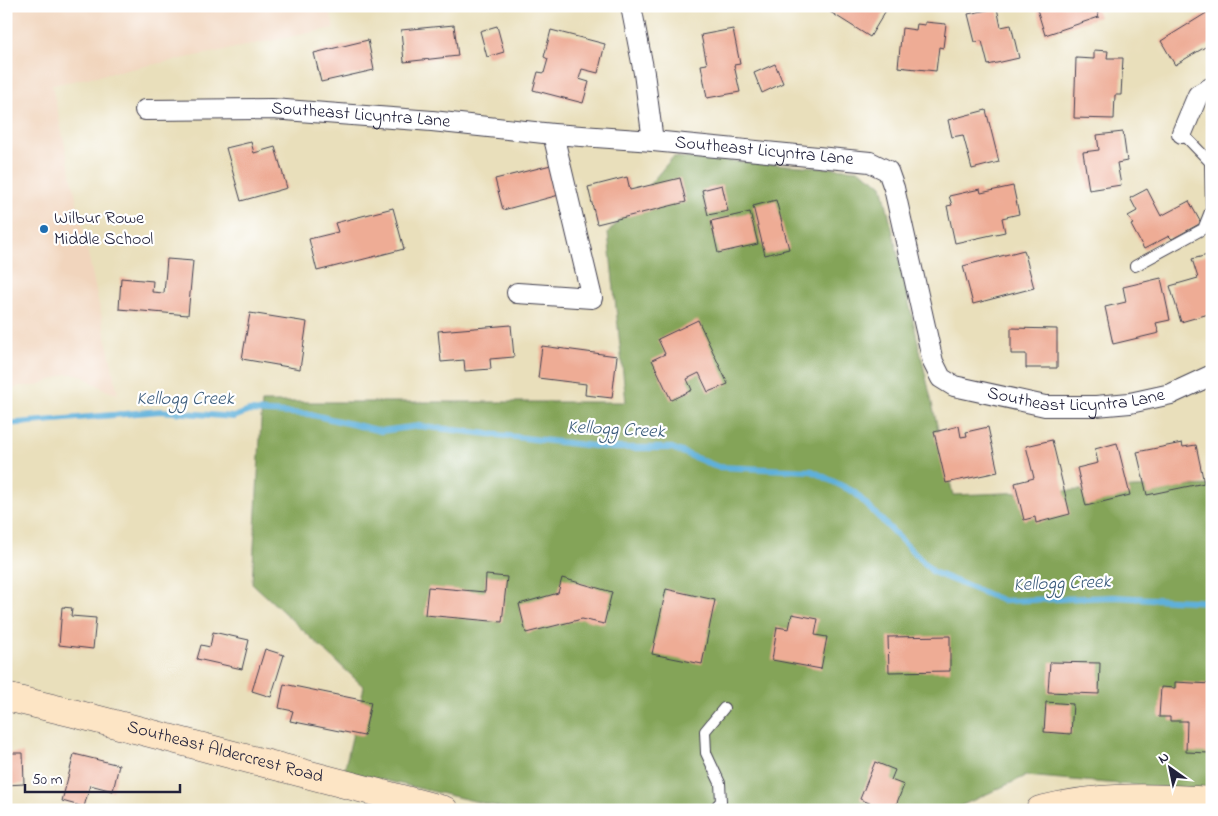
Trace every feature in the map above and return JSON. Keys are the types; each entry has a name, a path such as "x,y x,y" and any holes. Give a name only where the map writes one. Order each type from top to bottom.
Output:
{"street":[{"path":"631,6 644,73 653,141"},
{"path":"1182,133 1198,95 1212,87"},
{"name":"Southeast Licyntra Lane","path":"146,110 272,109 432,121 553,134 653,141 870,162 888,171 894,188 933,362 941,378 954,386 1045,406 1096,406 1130,403 1171,394 1212,375"},
{"path":"517,293 592,298 553,134"},
{"name":"Southeast Aldercrest Road","path":"6,697 444,810"},
{"path":"1040,810 1071,803 1108,799 1159,798 1212,801"}],"lane":[{"path":"1136,266 1203,229 1211,209 1210,162 1182,133"},
{"path":"713,810 720,800 720,783 706,753 705,731 724,708"}],"shaded area":[{"name":"Wilbur Rowe Middle School","path":"6,6 329,6 334,28 52,85 118,394 107,391 79,374 66,374 36,386 20,386 6,392"}],"green space":[{"path":"673,157 859,170 882,185 953,495 1212,485 1212,792 1026,776 952,810 513,810 344,771 364,687 252,583 262,402 626,402 608,233"}],"building":[{"path":"765,6 780,6 780,7 766,10"},
{"path":"829,6 888,7 870,37 827,10"},
{"path":"1036,6 1095,6 1099,17 1045,35"},
{"path":"997,8 1001,27 1011,25 1019,58 988,65 982,41 975,42 968,14"},
{"path":"1208,12 1212,18 1212,43 1175,65 1161,41"},
{"path":"925,22 946,24 943,48 939,47 936,71 898,67 902,28 916,30 917,24 925,25"},
{"path":"454,25 458,56 404,62 401,30"},
{"path":"497,26 504,52 487,57 480,31"},
{"path":"733,29 740,64 734,65 740,92 707,98 701,65 707,64 701,35"},
{"path":"551,30 605,44 598,73 582,69 579,79 589,82 583,103 533,90 538,72 544,73 548,59 544,57"},
{"path":"368,40 374,70 321,82 314,53"},
{"path":"1094,50 1108,51 1107,58 1123,58 1121,95 1115,95 1114,119 1074,118 1076,58 1094,59"},
{"path":"775,64 783,83 762,93 754,73"},
{"path":"986,110 999,162 972,169 963,135 952,137 948,120"},
{"path":"1123,132 1127,161 1117,163 1121,185 1089,190 1083,152 1099,150 1097,135"},
{"path":"251,142 254,153 275,147 287,188 241,201 226,148"},
{"path":"551,165 559,195 503,210 495,179"},
{"path":"627,177 630,190 680,178 686,202 597,224 588,187"},
{"path":"722,185 728,211 708,215 702,190"},
{"path":"1013,186 1019,214 1002,218 1005,232 955,243 947,206 952,205 949,196 980,189 981,193"},
{"path":"1147,189 1161,216 1189,201 1201,223 1172,239 1169,236 1144,249 1128,216 1137,211 1130,198"},
{"path":"776,200 789,249 765,255 753,206"},
{"path":"393,208 404,249 317,271 309,239 338,232 335,223"},
{"path":"750,212 758,244 718,253 711,221"},
{"path":"1024,250 1034,288 973,304 963,266"},
{"path":"1212,254 1212,313 1181,322 1170,286 1198,278 1192,259"},
{"path":"167,259 193,261 188,315 119,309 121,278 153,281 152,292 164,293"},
{"path":"1161,278 1170,320 1156,323 1159,333 1113,344 1105,307 1126,302 1123,287"},
{"path":"250,313 307,322 300,369 242,359"},
{"path":"698,320 728,384 708,392 699,373 687,379 692,390 671,400 652,360 665,354 658,339"},
{"path":"511,325 514,357 490,359 491,369 465,371 464,360 441,362 438,331"},
{"path":"1011,328 1057,329 1057,368 1026,368 1026,354 1011,354"},
{"path":"542,346 617,356 612,398 585,395 586,384 538,378"},
{"path":"959,426 961,437 967,436 966,432 988,427 998,472 946,483 934,432"},
{"path":"1212,436 1212,453 1211,453 1207,438"},
{"path":"1052,440 1070,514 1036,523 1035,517 1024,520 1015,483 1034,478 1026,446"},
{"path":"1117,443 1130,495 1086,506 1077,468 1098,463 1095,449"},
{"path":"1182,443 1183,447 1196,445 1204,483 1147,495 1137,452"},
{"path":"486,575 507,577 502,622 425,615 428,587 485,592"},
{"path":"562,578 612,592 604,624 582,619 526,633 519,604 558,593"},
{"path":"666,589 715,600 702,664 652,654"},
{"path":"62,607 72,608 71,616 96,618 93,649 59,645"},
{"path":"792,614 818,619 815,635 827,637 821,669 772,660 777,627 789,629"},
{"path":"213,632 249,640 242,669 197,659 201,645 210,647"},
{"path":"950,636 950,671 889,672 888,637"},
{"path":"265,649 284,655 271,697 252,691"},
{"path":"1050,662 1100,663 1099,694 1048,692"},
{"path":"1175,682 1212,684 1209,753 1186,752 1187,721 1170,721 1170,717 1159,717 1161,687 1175,688"},
{"path":"284,684 371,702 364,736 290,721 293,711 279,708"},
{"path":"1046,702 1073,704 1071,734 1044,732"},
{"path":"6,753 23,753 24,784 6,785"},
{"path":"74,754 119,765 113,791 90,785 84,807 62,801"},
{"path":"875,762 895,770 891,780 904,785 894,810 885,810 860,799"}],"waterway":[{"name":"Kellogg Creek","path":"6,424 161,411 234,417 249,411 309,414 381,431 419,426 611,448 672,448 718,467 812,471 854,492 933,572 1004,601 1114,597 1212,602"}],"place":[{"name":"Wilbur Rowe Middle School","path":"44,229"}]}
